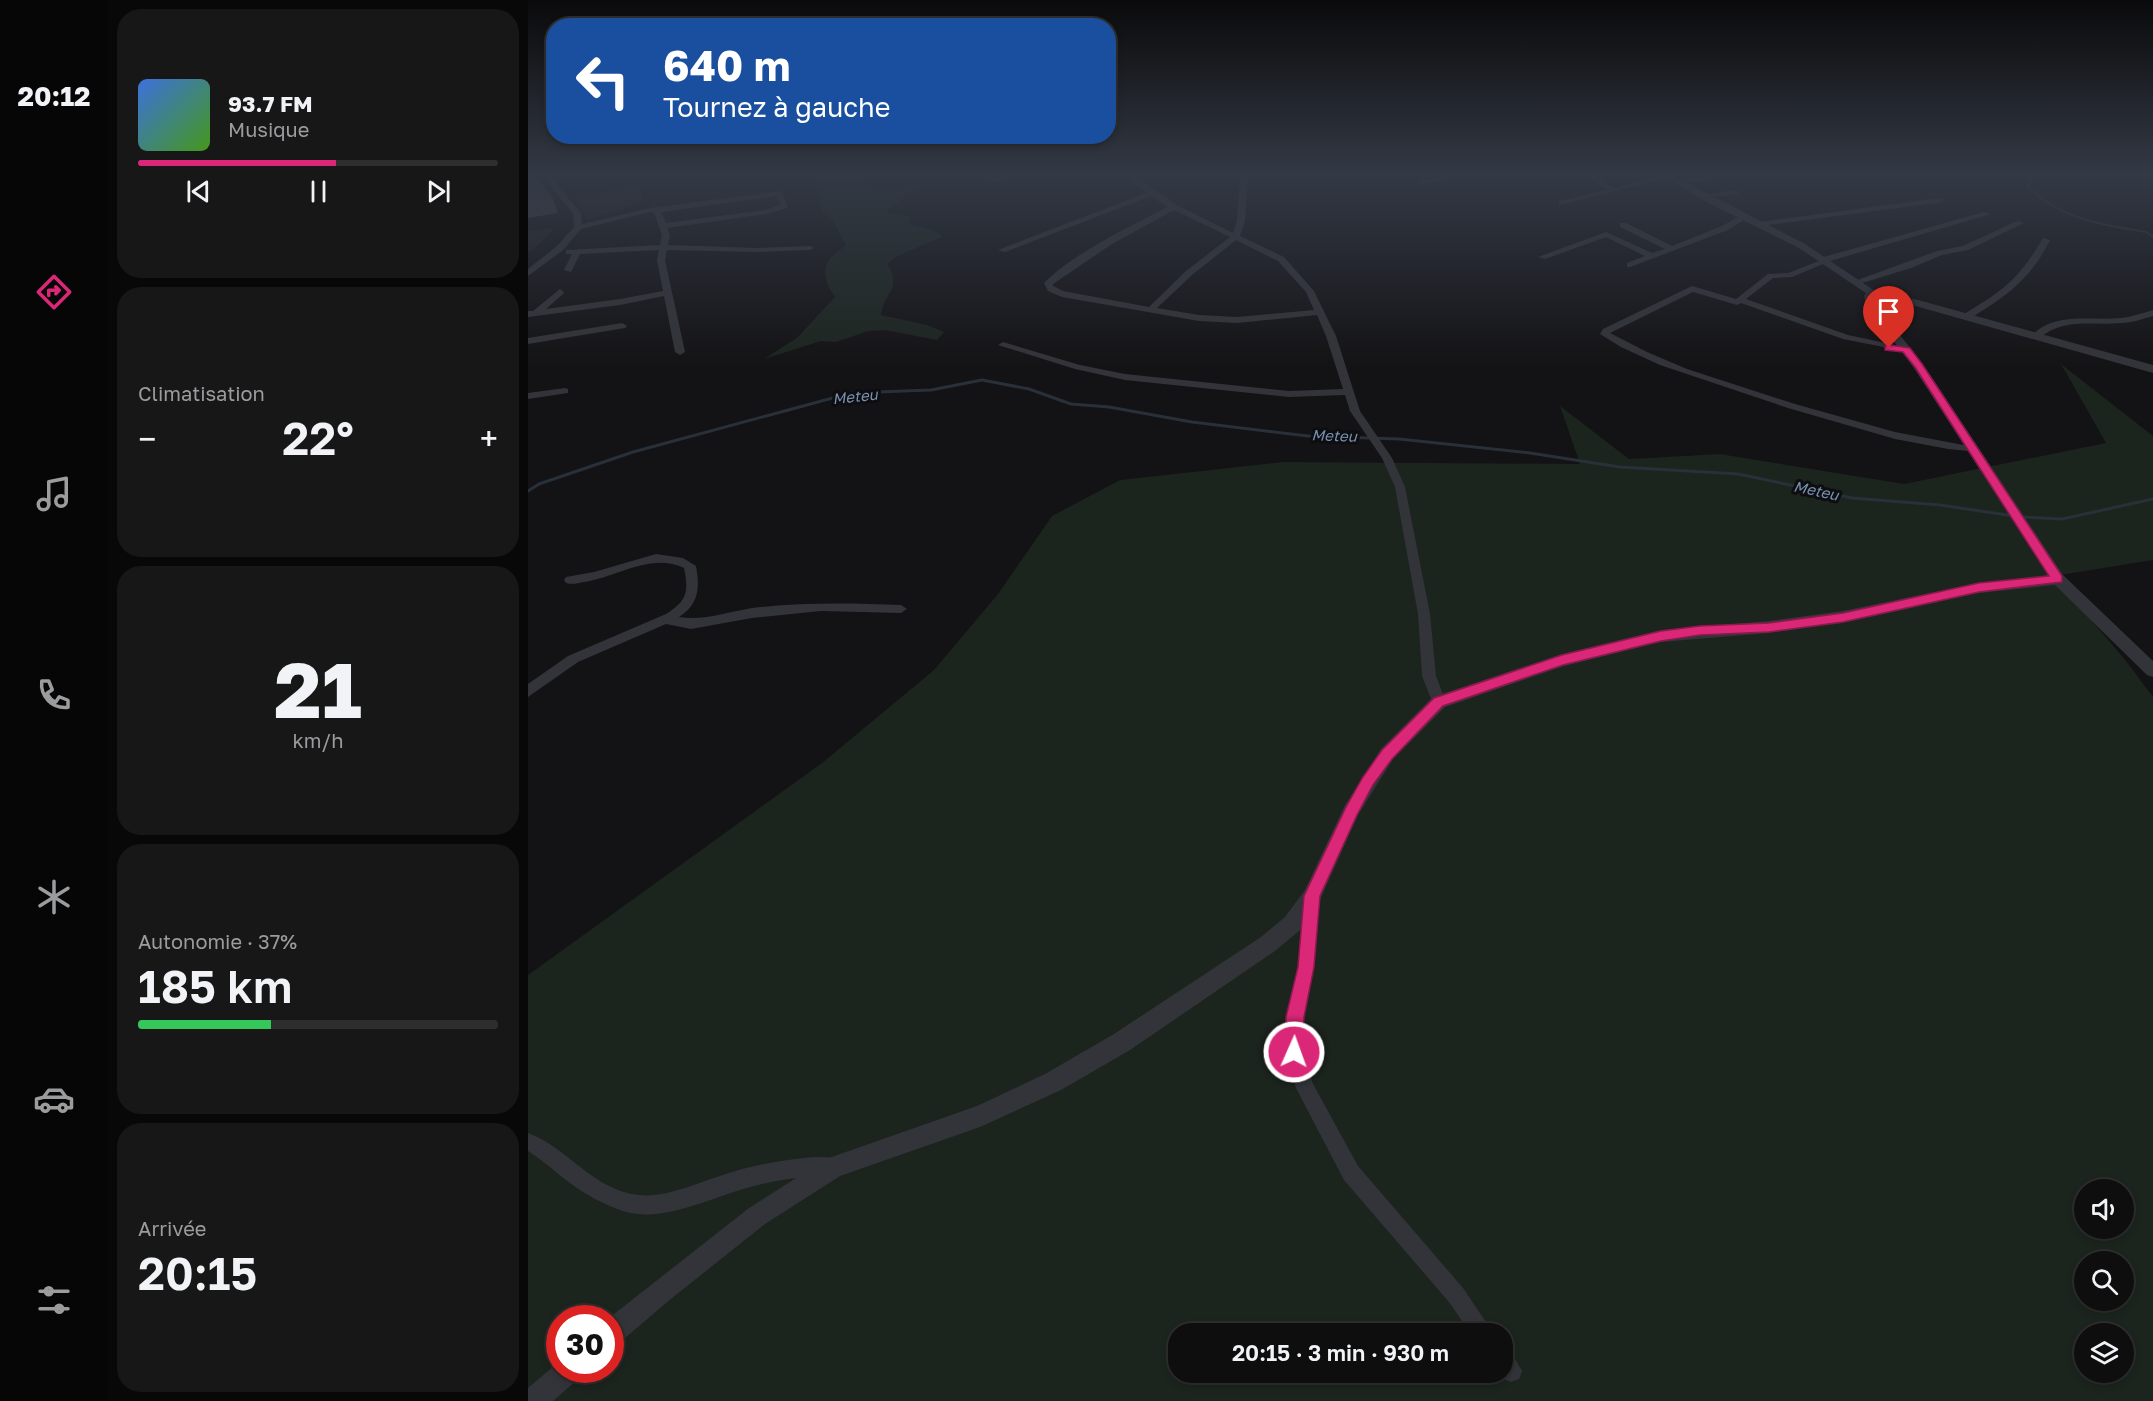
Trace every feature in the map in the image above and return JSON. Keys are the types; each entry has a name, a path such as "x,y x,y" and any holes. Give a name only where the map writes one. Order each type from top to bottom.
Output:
{"street":[{"path":"528,273 567,239"},
{"path":"665,239 661,260 680,352"},
{"path":"1002,250 1030,239"},
{"path":"1114,239 1048,284 1052,291 1199,318 1237,320 1318,312"},
{"path":"1150,309 1189,273 1232,239"},
{"path":"1243,239 1281,259 1310,291 1331,336 1355,411 1387,458 1400,487 1424,614 1430,676 1438,702"},
{"path":"1542,257 1590,239"},
{"path":"1616,239 1651,256"},
{"path":"1652,239 1670,248"},
{"path":"1630,265 1694,239"},
{"path":"1788,239 1825,260 1872,293 1967,316 2153,369"},
{"path":"1898,239 1825,260 1788,275 1771,276 1741,300 1735,302 1695,288 1605,333 1635,352 1662,363 1820,416 1974,450"},
{"path":"1856,282 1908,266 1940,253 1965,248 1984,239"},
{"path":"1967,316 1994,300 2026,274 2036,261 2046,240"},
{"path":"528,257 663,247 758,250 810,248"},
{"path":"568,270 577,252"},
{"path":"532,313 560,292"},
{"path":"532,313 630,301 666,293"},
{"path":"1872,293 1869,296 1871,305 1906,350 2004,494 2058,579 2153,671"},
{"path":"1741,300 1846,337 1906,350"},
{"path":"2036,336 2050,325 2062,321 2123,321 2153,313"},
{"path":"528,342 622,326"},
{"path":"1004,345 1078,367 1136,378 1289,394 1349,392"},
{"path":"528,396 565,390"},
{"path":"528,692 572,660 668,620 684,609 690,601 692,580 690,566 679,559 659,558 570,580"},
{"path":"624,1322 757,1216 834,1167 980,1116 1053,1082 1122,1042 1268,944 1292,924 1312,896 1351,811 1368,781 1387,754 1438,702 1562,660 1661,636 1843,618 1979,588 2058,579"},
{"path":"668,620 692,624 752,613 821,607 901,609"},
{"path":"1312,896 1306,967 1295,1017 1294,1052 1305,1088 1351,1173 1456,1294 1476,1323"},
{"path":"528,1142 536,1145 574,1175 630,1204 653,1203 697,1195 732,1182 781,1170 811,1166 834,1167"},
{"path":"533,1401 554,1383"}],"shaded area":[{"path":"528,239 544,239 533,250 528,251"},
{"path":"843,239 936,239 895,257 887,264 893,285 881,315 927,325 944,332 937,340 885,330 868,331 836,342 821,341 764,359 797,338 835,297 827,281 826,268 832,257 846,246"},
{"path":"2061,364 2153,436 2153,560 2054,576 2126,661 2153,697 2153,1401 528,1401 528,975 822,763 934,670 998,594 1052,516 1120,480 1284,462 1580,464 1560,406 1629,459 1720,454 1904,484 2106,443"}],"waterway":[{"name":"Meteu","path":"528,491 539,484 633,452 851,393 931,390 982,380 1029,389 1071,404 1109,407 1192,422 1308,436 1399,439 1530,453 1620,467 1738,474 1852,498 1940,505 2014,516"},
{"name":"Meteu","path":"2022,517 2062,519 2153,499"}],"route":[{"path":"1294,1052 1295,1017 1306,967 1312,896 1351,811 1368,781 1387,754 1438,702 1562,660 1661,636 1843,618 2011,582 2058,579 1919,366 1906,350 1889,348"}]}
